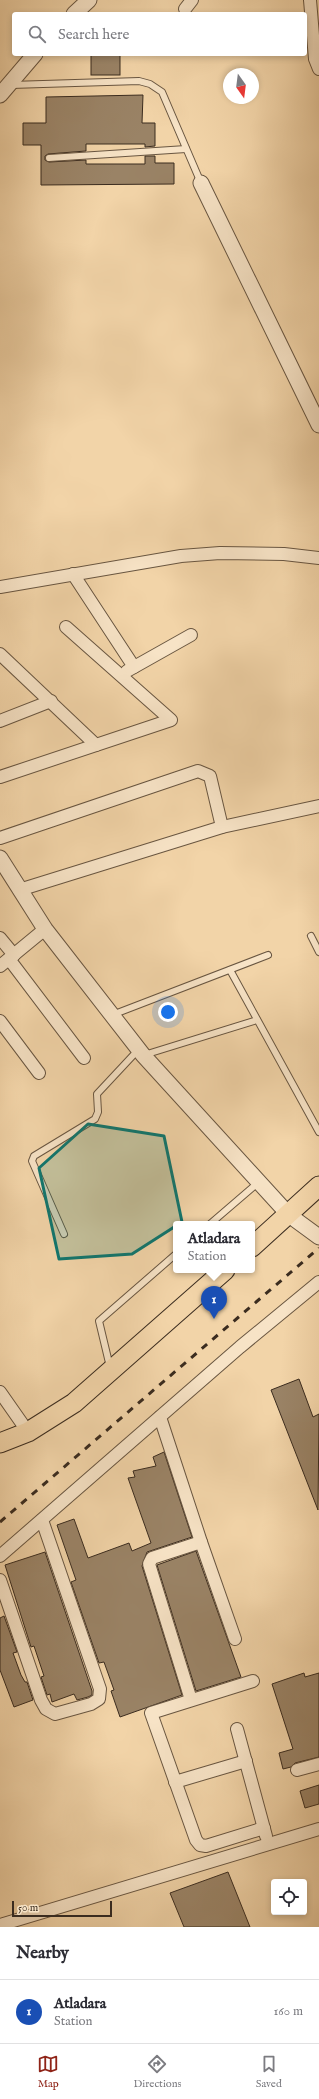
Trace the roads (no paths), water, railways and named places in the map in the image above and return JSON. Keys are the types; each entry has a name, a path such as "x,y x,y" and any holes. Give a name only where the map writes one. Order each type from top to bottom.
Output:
{"main road":[{"path":"255,1244 319,1186"},
{"path":"0,1443 28,1432 74,1402 222,1273"}],"street":[{"path":"76,12 89,0"},
{"path":"310,0 315,59 319,69"},
{"path":"4,90 33,56"},
{"path":"201,183 319,425"},
{"path":"0,587 181,556 220,553 284,554 319,558"},
{"path":"73,574 134,667"},
{"path":"0,777 171,720 66,627"},
{"path":"120,675 191,635"},
{"path":"3,661 51,702 96,745"},
{"path":"0,721 51,702"},
{"path":"0,838 198,771 210,776 222,827"},
{"path":"19,890 222,827 319,806"},
{"path":"0,858 45,929 141,1052 289,1215 319,1237"},
{"path":"7,960 45,929"},
{"path":"0,938 7,960 84,1058"},
{"path":"0,1021 39,1073"},
{"path":"0,1556 240,1347 319,1282"},
{"path":"0,1392 28,1432"},
{"path":"160,1416 200,1542 235,1639"},
{"path":"0,1580 41,1700 46,1709 55,1714 91,1704 99,1699 100,1689 42,1520"},
{"path":"191,1700 149,1564 152,1558 200,1542"},
{"path":"253,1680 151,1713 196,1840 200,1845 206,1846 264,1828"},
{"path":"238,1729 268,1844"},
{"path":"175,1782 246,1761"},
{"path":"297,1770 319,1764"},
{"path":"0,1925 319,1829"}],"lane":[{"path":"4,90 139,81 150,84 162,92 201,183"},
{"path":"49,158 186,149"},
{"path":"311,936 319,952"},
{"path":"112,1015 268,955"},
{"path":"230,970 319,1132"},
{"path":"64,1234 32,1161 34,1156 95,1119 98,1112 97,1094 141,1052 257,1020"},
{"path":"214,1221 259,1182"},
{"path":"111,1370 99,1321 173,1257"}],"railway":[{"path":"0,1522 319,1248"}],"place":[{"name":"Atladara","path":"214,1319"}]}
